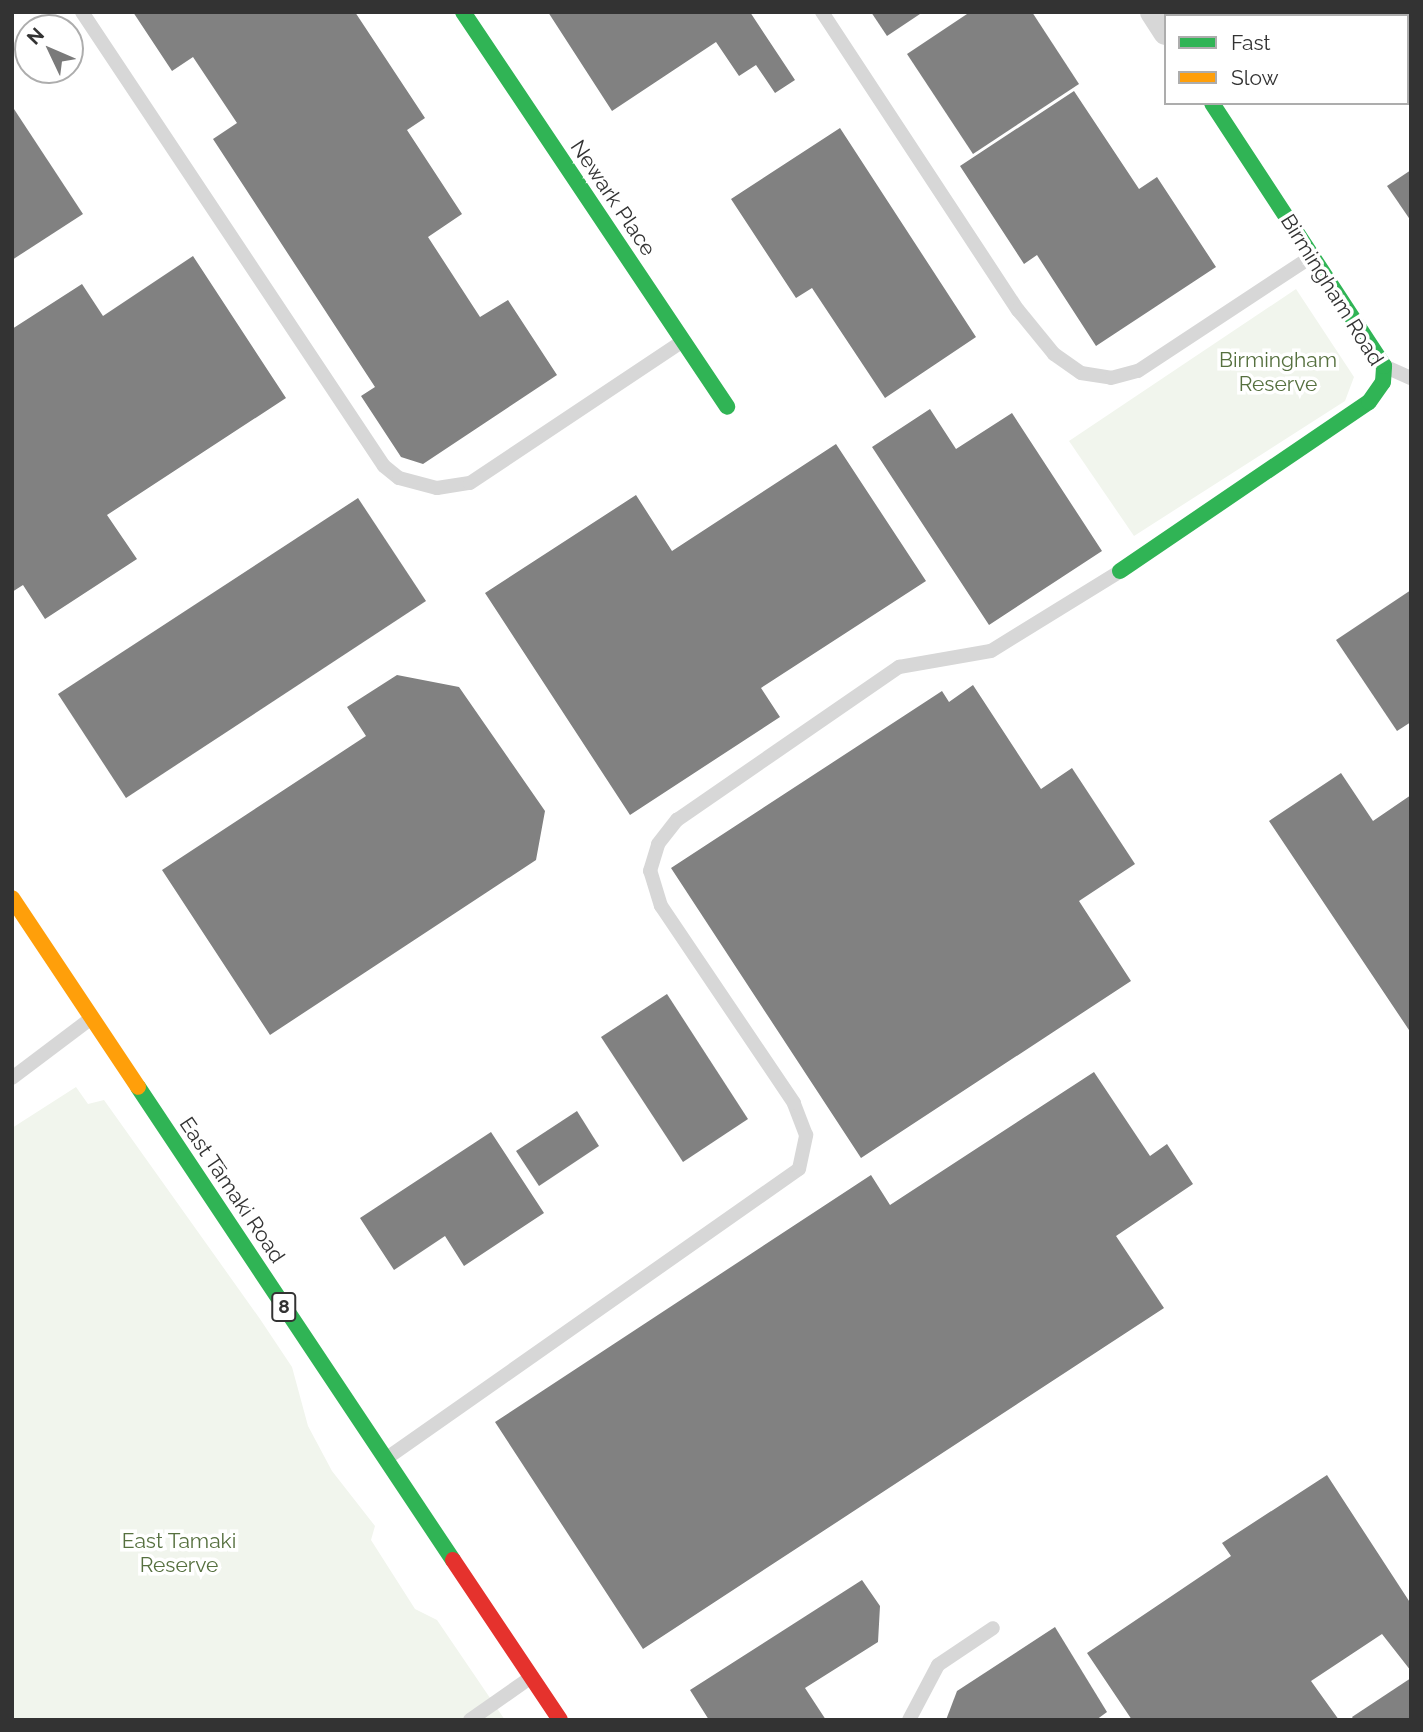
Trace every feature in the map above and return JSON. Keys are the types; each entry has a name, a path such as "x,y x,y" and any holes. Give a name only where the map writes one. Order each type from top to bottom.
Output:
{"street":[{"name":"Newark Place","path":"463,12 727,407"},
{"path":"1153,12 1164,30"},
{"name":"Birmingham Road","path":"1120,571 1369,402 1383,382 1384,366 1213,105"},
{"name":"East Tāmaki Road","path":"12,898 559,1718"}],"lane":[{"path":"82,12 384,466 399,478 437,488 470,483 683,341"},
{"path":"822,12 1018,310 1054,354 1081,373 1111,378 1138,371 1312,256"},
{"path":"1384,366 1411,378"},
{"path":"386,1459 799,1169 806,1135 794,1103 662,906 650,871 658,844 677,820 899,667 991,651 1120,571"},
{"path":"12,1078 92,1018"},
{"path":"909,1720 938,1665 993,1628"},
{"path":"470,1720 531,1677"}],"green space":[{"name":"Birmingham Reserve","path":"1296,289 1354,377 1345,401 1134,536 1069,441"},
{"name":"East Tamaki Reserve","path":"76,1087 88,1104 104,1100 260,1319 292,1367 308,1426 332,1471 375,1526 371,1540 415,1609 437,1620 505,1720 12,1720 12,1128"}],"building":[{"path":"133,12 355,12 425,118 407,130 462,214 428,237 480,317 508,300 557,375 423,464 401,457 361,396 375,387 213,139 237,123 193,57 172,71"},
{"path":"548,12 750,12 795,80 775,93 756,65 739,76 716,42 612,111"},
{"path":"871,12 923,12 887,36"},
{"path":"970,12 1032,12 1079,84 973,154 907,54"},
{"path":"1411,24 1411,75 1409,72"},
{"path":"1074,91 1139,189 1157,177 1216,267 1096,346 1037,255 1024,264 960,166"},
{"path":"12,106 83,214 12,260"},
{"path":"840,128 976,337 885,398 812,288 796,298 731,199"},
{"path":"1411,170 1411,221 1387,186"},
{"path":"193,256 286,398 107,515 137,559 45,619 23,585 12,592 12,329 82,284 103,316"},
{"path":"930,409 956,449 1012,413 1102,551 989,625 872,447"},
{"path":"836,444 926,581 761,688 780,717 630,815 485,593 636,495 672,551"},
{"path":"358,498 426,601 126,798 58,694"},
{"path":"1411,590 1411,722 1397,731 1336,640"},
{"path":"397,675 459,687 545,811 536,860 270,1035 162,870 366,736 347,707"},
{"path":"973,685 1041,789 1072,768 1135,864 1079,901 1131,981 861,1158 671,868 942,691 949,702"},
{"path":"1341,773 1373,821 1411,795 1411,1033 1269,821"},
{"path":"667,994 748,1119 683,1162 601,1037"},
{"path":"1094,1072 1150,1156 1167,1144 1193,1184 1116,1236 1164,1308 643,1649 495,1422 871,1175 890,1205"},
{"path":"577,1111 599,1146 539,1186 516,1151"},
{"path":"491,1132 544,1213 464,1266 445,1236 394,1270 360,1218"},
{"path":"1327,1475 1411,1604 1411,1671 1382,1634 1311,1681 1339,1720 1132,1720 1087,1653 1231,1556 1222,1543"},
{"path":"862,1580 880,1606 878,1642 805,1688 826,1720 709,1720 690,1690"},
{"path":"1055,1627 1107,1712 1096,1720 946,1720 957,1691"},
{"path":"1411,1678 1411,1720 1354,1720 1352,1717"}],"traffic: fast":[{"path":"463,12 727,407"},
{"path":"1120,571 1369,402 1383,382 1384,366 1213,105"},
{"path":"138,1087 453,1560"}],"traffic: slow":[{"path":"12,898 138,1087"}],"traffic: jam":[{"path":"453,1560 560,1720"}]}
